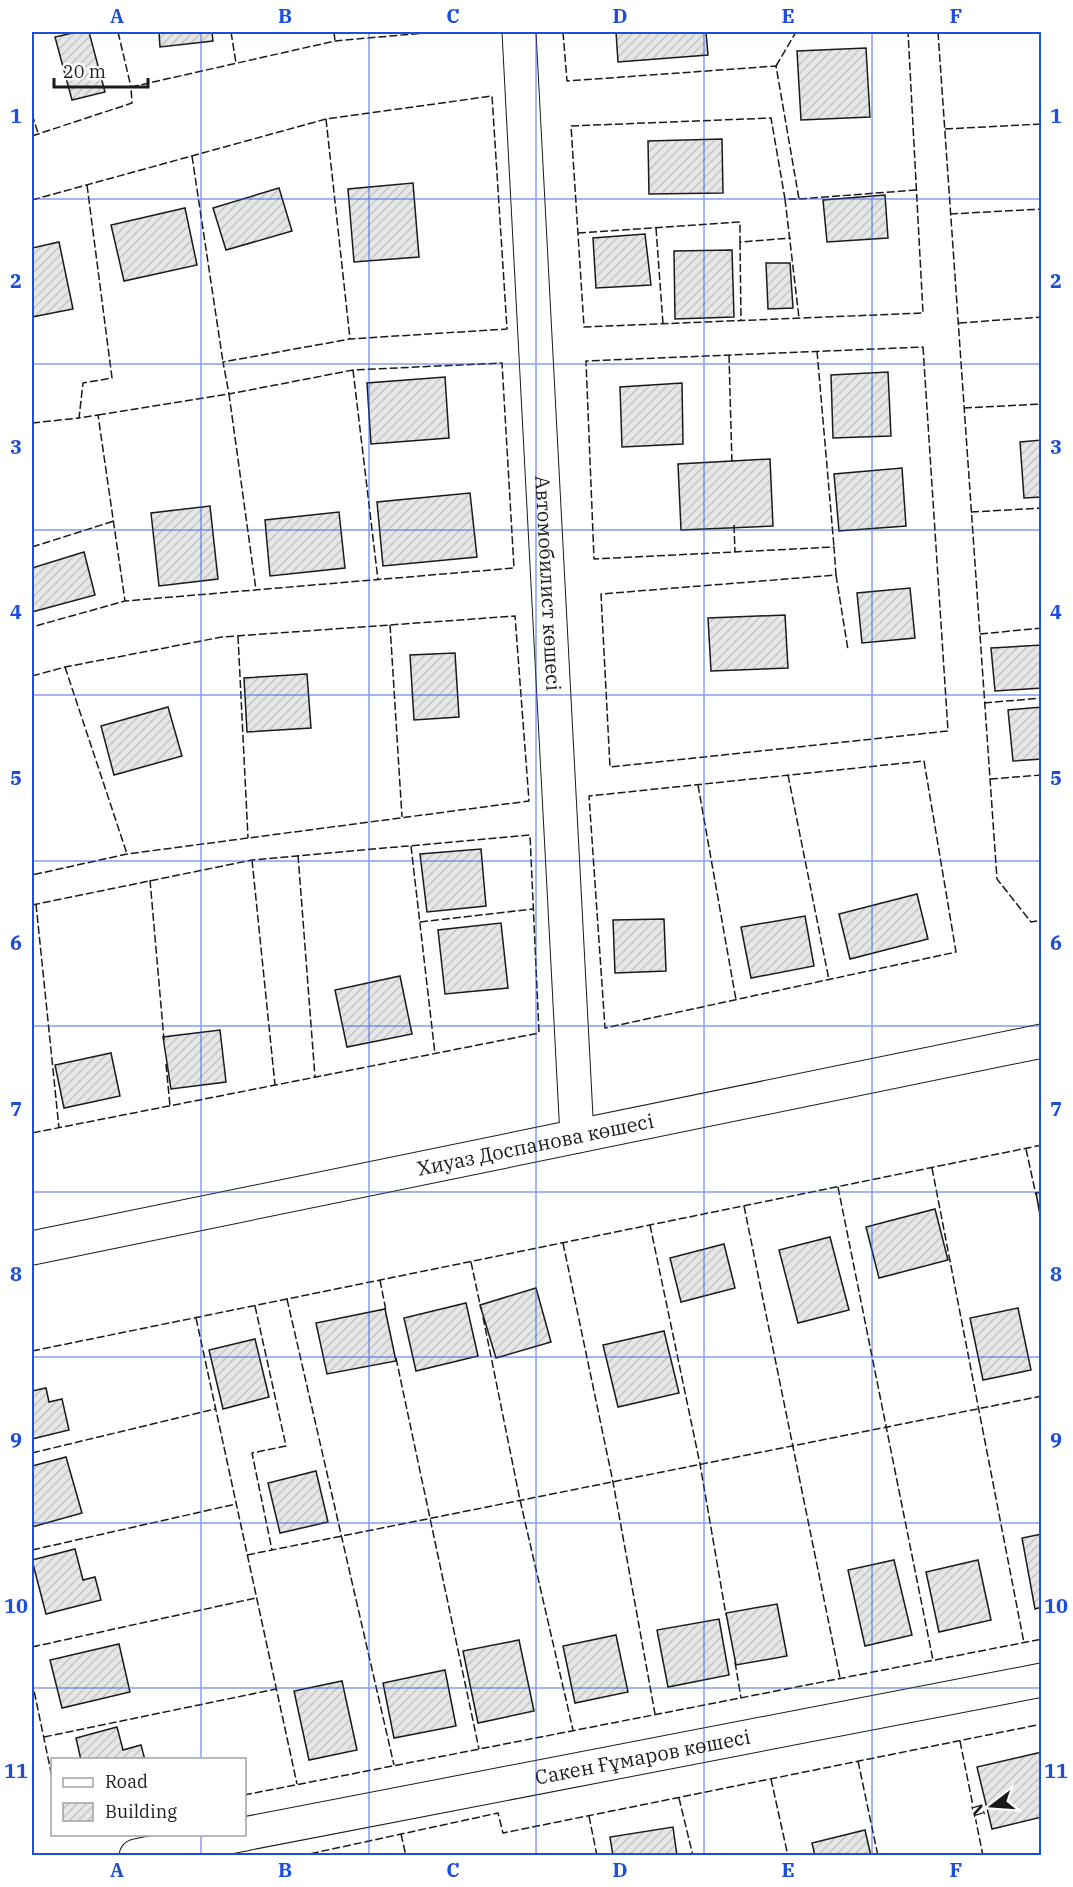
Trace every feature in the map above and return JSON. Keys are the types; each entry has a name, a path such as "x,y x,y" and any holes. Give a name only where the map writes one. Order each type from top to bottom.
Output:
{"street":[{"name":"Автомобилист көшесі","path":"519,32 577,1136"},
{"name":"Хиуаз Доспанова көшесі","path":"32,1248 1041,1041"},
{"name":"Сакен Ғұмаров көшесі","path":"246,1834 1041,1680"},
{"name":"Сакен Ғұмаров көшесі","path":"136,1856 234,1836"}],"building":[{"path":"89,32 105,92 72,100 55,37"},
{"path":"159,32 212,32 213,41 160,47"},
{"path":"616,32 706,32 708,55 618,62"},
{"path":"866,48 870,117 801,120 797,51"},
{"path":"722,139 723,193 649,194 648,141"},
{"path":"413,183 419,257 354,262 348,189"},
{"path":"279,188 292,231 226,250 213,208"},
{"path":"885,195 888,238 827,242 823,200"},
{"path":"185,208 197,265 124,281 111,225"},
{"path":"645,234 651,285 596,288 593,238"},
{"path":"59,242 73,309 32,317 32,248"},
{"path":"732,250 734,317 675,319 674,251"},
{"path":"766,263 790,263 793,308 768,309"},
{"path":"888,372 891,436 833,438 831,375"},
{"path":"445,377 449,438 371,444 367,383"},
{"path":"682,383 683,444 622,447 620,387"},
{"path":"1042,440 1042,497 1024,498 1020,442"},
{"path":"770,459 773,526 681,530 678,464"},
{"path":"902,468 906,526 839,531 834,474"},
{"path":"470,493 477,557 383,566 377,502"},
{"path":"210,506 218,579 159,586 151,513"},
{"path":"339,512 345,568 270,576 265,520"},
{"path":"84,552 95,595 32,612 32,568"},
{"path":"910,588 915,638 862,643 857,593"},
{"path":"785,615 788,668 711,671 708,618"},
{"path":"1042,645 1042,688 995,691 991,648"},
{"path":"455,653 459,717 414,720 410,655"},
{"path":"307,674 311,728 247,732 244,678"},
{"path":"168,707 182,756 114,775 101,726"},
{"path":"1042,707 1042,759 1013,761 1008,710"},
{"path":"481,849 486,906 427,912 420,854"},
{"path":"917,894 928,939 850,959 839,914"},
{"path":"805,916 814,966 751,978 741,927"},
{"path":"664,919 666,971 615,973 613,920"},
{"path":"501,923 508,988 445,994 438,930"},
{"path":"400,976 412,1034 347,1047 335,990"},
{"path":"220,1030 226,1082 171,1089 163,1037"},
{"path":"111,1053 120,1096 64,1108 55,1065"},
{"path":"1042,1192 1042,1226 1036,1193"},
{"path":"935,1209 948,1260 879,1278 866,1227"},
{"path":"830,1237 849,1310 798,1323 779,1250"},
{"path":"724,1244 735,1288 681,1302 670,1258"},
{"path":"536,1288 551,1342 496,1358 480,1305"},
{"path":"466,1303 478,1356 416,1371 404,1318"},
{"path":"1018,1308 1031,1370 983,1380 970,1318"},
{"path":"385,1309 396,1361 327,1374 316,1323"},
{"path":"664,1331 679,1393 618,1407 603,1345"},
{"path":"255,1339 269,1397 223,1409 209,1350"},
{"path":"46,1388 49,1402 62,1399 69,1430 32,1439 32,1391"},
{"path":"66,1457 82,1513 32,1527 32,1466"},
{"path":"316,1471 328,1522 280,1533 268,1483"},
{"path":"1042,1534 1042,1607 1035,1609 1022,1538"},
{"path":"75,1549 83,1580 95,1577 101,1600 46,1614 32,1560"},
{"path":"894,1560 912,1635 865,1646 848,1570"},
{"path":"978,1560 991,1620 939,1632 926,1572"},
{"path":"777,1604 787,1656 736,1665 726,1613"},
{"path":"719,1619 729,1675 668,1687 657,1630"},
{"path":"616,1635 628,1692 575,1703 563,1646"},
{"path":"519,1640 534,1711 478,1723 463,1651"},
{"path":"119,1644 130,1692 62,1708 50,1660"},
{"path":"445,1670 456,1726 394,1738 383,1683"},
{"path":"342,1681 357,1750 309,1760 294,1691"},
{"path":"117,1727 123,1750 141,1745 144,1758 81,1758 76,1738"},
{"path":"1042,1752 1042,1817 992,1829 977,1767"},
{"path":"673,1827 677,1856 613,1856 610,1837"},
{"path":"865,1830 871,1856 815,1856 812,1843"}],"fence":[{"path":"118,32 131,87"},
{"path":"231,32 236,63"},
{"path":"334,32 335,41"},
{"path":"32,136 132,103 131,87 335,41 435,32"},
{"path":"563,32 567,81 776,66 799,199 785,199 771,118 571,126 584,327 923,313 908,32"},
{"path":"776,66 796,32"},
{"path":"938,32 997,879 1031,922 1042,920"},
{"path":"32,200 326,119 492,96 507,329 350,339 223,362 229,394 353,370 502,363 514,568 125,601 32,627"},
{"path":"32,114 38,133"},
{"path":"326,119 350,339"},
{"path":"945,129 1042,124"},
{"path":"192,156 223,362"},
{"path":"87,185 112,378 83,383 79,418 98,415 125,601"},
{"path":"799,199 916,190"},
{"path":"785,199 799,318"},
{"path":"950,214 1042,209"},
{"path":"578,233 740,222 740,242 791,238"},
{"path":"656,228 663,324"},
{"path":"740,242 741,320"},
{"path":"959,323 1042,317"},
{"path":"923,347 948,731 610,767 601,594 836,575 834,547 594,559 586,361 923,347"},
{"path":"817,351 834,547"},
{"path":"729,355 732,465"},
{"path":"353,370 378,580"},
{"path":"98,415 229,394 256,590"},
{"path":"964,408 1042,404"},
{"path":"32,423 79,418"},
{"path":"971,512 1042,508"},
{"path":"32,547 114,521"},
{"path":"734,525 735,552"},
{"path":"836,575 848,650"},
{"path":"32,676 65,667 222,637 515,616 529,801 127,854 32,875"},
{"path":"390,625 402,817"},
{"path":"980,634 1042,628"},
{"path":"238,636 248,838"},
{"path":"65,667 127,854"},
{"path":"984,703 1042,698"},
{"path":"924,761 956,952 605,1028 589,796 924,761"},
{"path":"788,775 829,980"},
{"path":"990,779 1042,775"},
{"path":"698,785 736,1000"},
{"path":"32,905 252,860 530,835 539,1033 32,1133"},
{"path":"411,846 435,1054"},
{"path":"298,855 315,1077"},
{"path":"252,860 275,1085"},
{"path":"150,880 164,1040"},
{"path":"36,904 59,1128"},
{"path":"420,922 533,909"},
{"path":"166,1064 170,1106"},
{"path":"32,1351 1042,1145"},
{"path":"1026,1149 1036,1195"},
{"path":"932,1168 1024,1643"},
{"path":"838,1187 933,1660"},
{"path":"744,1206 840,1678"},
{"path":"650,1225 700,1464 726,1615"},
{"path":"563,1243 613,1482 655,1714"},
{"path":"471,1262 481,1309"},
{"path":"380,1280 386,1311"},
{"path":"287,1299 394,1765"},
{"path":"255,1306 286,1446 252,1453 272,1550"},
{"path":"483,1317 520,1500 573,1730"},
{"path":"196,1318 297,1784"},
{"path":"396,1358 479,1749"},
{"path":"247,1555 1042,1396"},
{"path":"32,1453 215,1409"},
{"path":"32,1550 236,1504"},
{"path":"32,1647 256,1598"},
{"path":"246,1795 1042,1639"},
{"path":"735,1662 741,1698"},
{"path":"32,1681 51,1772"},
{"path":"44,1737 276,1689"},
{"path":"300,1856 498,1813 503,1833 1042,1724"},
{"path":"960,1741 983,1856"},
{"path":"858,1761 878,1856"},
{"path":"771,1779 788,1856"},
{"path":"679,1798 693,1856"},
{"path":"589,1816 597,1856"},
{"path":"401,1834 406,1856"}]}
